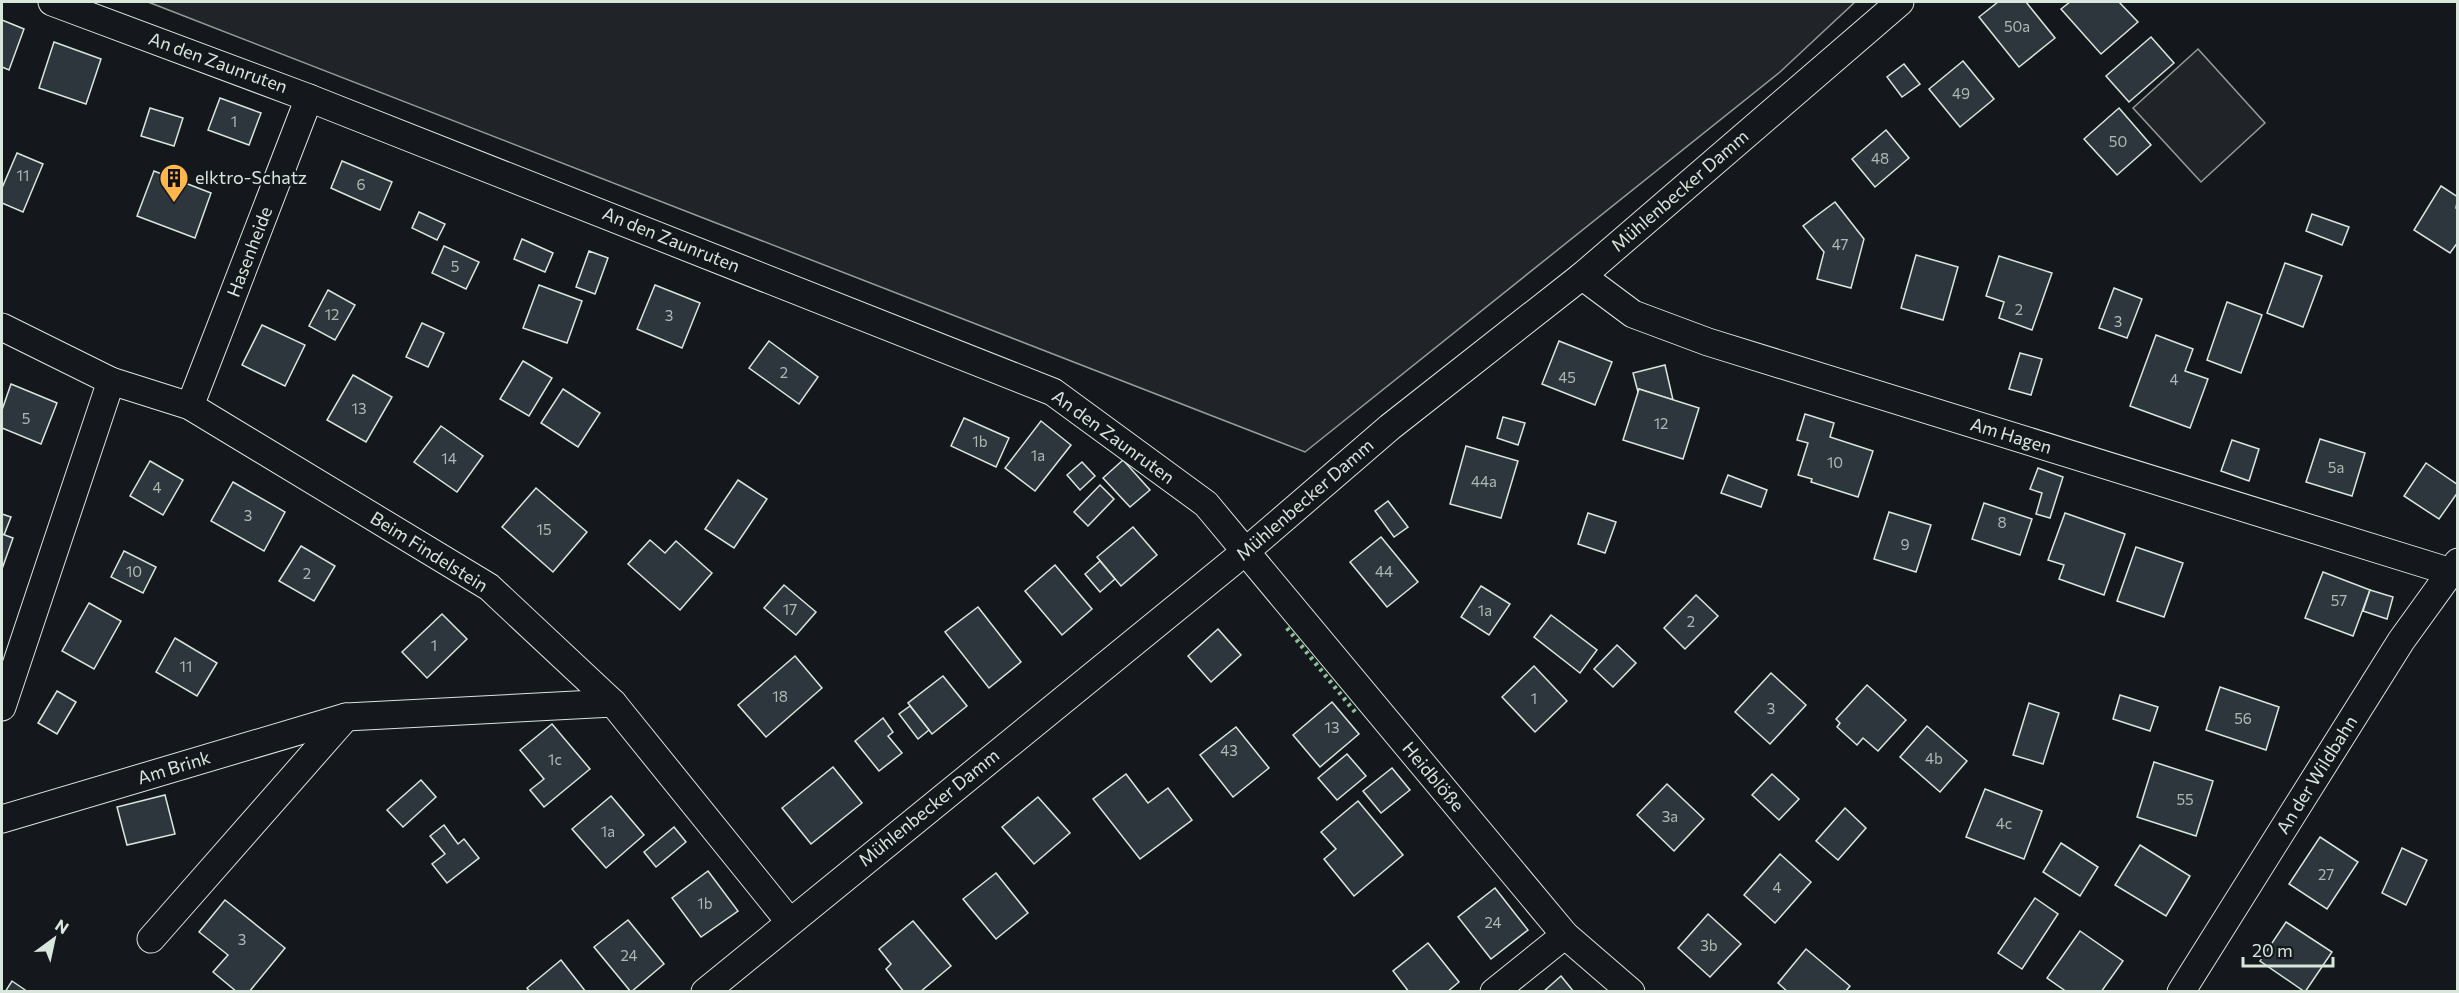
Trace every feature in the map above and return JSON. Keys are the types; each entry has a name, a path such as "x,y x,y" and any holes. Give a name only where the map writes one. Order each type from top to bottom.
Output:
{"street":[{"name":"An den Zaunruten","path":"52,2 309,98 1053,392 1206,504 1246,551"},
{"name":"Mühlenbecker Damm","path":"705,992 789,921 1246,551 1390,427 1582,276 1900,2"},
{"name":"Hasenheide","path":"190,406 309,98"},
{"name":"Am Hagen","path":"1582,276 1633,314 1708,342 2454,567"},
{"name":"Beim Findelstein","path":"2,327 111,381 190,406 489,587 613,703 789,921"},
{"path":"2,707 111,381"},
{"name":"Heidblöße","path":"1246,551 1565,935 1631,992"},
{"name":"An der Wildbahn","path":"2181,992 2401,641 2454,567"},
{"name":"Am Brink","path":"2,819 346,717 613,703"},
{"path":"151,939 346,717"},
{"path":"1494,992 1565,935"}],"shaded area":[{"path":"148,2 1855,2 1780,72 1305,452"},
{"path":"2198,49 2265,123 2201,182 2133,108"}],"building":[{"path":"1998,2 2026,2 2055,38 2019,67 1979,17"},
{"path":"2070,2 2119,2 2138,22 2101,54 2061,9"},
{"path":"2,20 24,29 9,70 2,67"},
{"path":"2151,37 2174,63 2129,102 2106,76"},
{"path":"54,42 101,59 86,104 39,88"},
{"path":"1963,61 1994,99 1960,127 1929,89"},
{"path":"1904,64 1920,84 1902,97 1887,77"},
{"path":"220,98 261,113 249,145 208,130"},
{"path":"150,108 183,118 174,146 141,136"},
{"path":"2119,108 2151,145 2117,175 2084,139"},
{"path":"1886,130 1909,158 1875,187 1852,159"},
{"path":"17,153 43,164 23,212 2,203 2,188"},
{"path":"342,161 392,182 380,210 331,188"},
{"name":"elktro-Schatz","path":"154,171 211,193 195,238 137,216"},
{"path":"2441,186 2458,197 2456,208 2458,210 2458,242 2450,253 2414,230"},
{"path":"1835,202 1864,239 1851,288 1817,279 1824,252 1803,226"},
{"path":"419,212 445,224 437,240 412,228"},
{"path":"2312,214 2349,227 2342,245 2306,231"},
{"path":"522,239 553,253 545,272 514,259"},
{"path":"444,246 479,262 466,289 432,273"},
{"path":"589,251 608,258 595,294 576,287"},
{"path":"1916,255 1958,267 1943,320 1901,308"},
{"path":"1999,256 2052,273 2032,330 1999,318 2004,302 1986,296"},
{"path":"2285,263 2322,276 2303,327 2267,313"},
{"path":"539,285 582,301 567,343 523,328"},
{"path":"655,285 700,303 682,348 637,329"},
{"path":"2114,288 2142,299 2127,338 2099,328"},
{"path":"328,290 355,305 335,340 309,326"},
{"path":"2227,302 2262,315 2241,373 2207,360"},
{"path":"422,323 444,333 428,367 406,357"},
{"path":"262,325 305,345 285,386 242,365"},
{"path":"2156,335 2193,349 2185,371 2208,379 2190,428 2130,406"},
{"path":"769,341 818,377 799,404 749,368"},
{"path":"1559,341 1612,362 1595,405 1542,384"},
{"path":"2020,353 2042,359 2031,395 2009,389"},
{"path":"523,361 552,378 529,416 500,399"},
{"path":"1665,365 1673,400 1639,389 1638,392 1633,373"},
{"path":"353,375 392,397 366,442 327,420"},
{"path":"11,384 57,403 41,444 2,428 2,410"},
{"path":"563,389 600,413 578,447 541,423"},
{"path":"1639,389 1699,408 1683,459 1623,440"},
{"path":"1805,414 1834,423 1830,437 1873,451 1858,497 1811,482 1812,479 1798,475 1808,443 1797,440"},
{"path":"1503,417 1525,423 1518,445 1497,438"},
{"path":"964,418 1009,438 996,467 951,446"},
{"path":"1041,421 1071,445 1035,491 1005,468"},
{"path":"441,426 483,456 457,492 414,462"},
{"path":"2320,439 2365,453 2352,496 2306,482"},
{"path":"2232,440 2259,449 2249,481 2221,471"},
{"path":"1466,446 1518,461 1501,518 1450,504"},
{"path":"1123,460 1150,490 1130,507 1103,478"},
{"path":"150,461 183,480 163,515 130,496"},
{"path":"1082,462 1095,476 1080,490 1067,475"},
{"path":"2426,463 2458,485 2458,492 2439,519 2404,496"},
{"path":"2038,468 2063,477 2050,518 2036,514 2042,493 2030,489"},
{"path":"1728,475 1767,490 1761,507 1721,493"},
{"path":"738,480 767,499 734,548 705,529"},
{"path":"233,482 285,512 264,551 211,521"},
{"path":"1100,485 1114,499 1088,526 1074,512"},
{"path":"536,488 587,532 553,572 502,527"},
{"path":"1388,501 1408,527 1394,537 1375,511"},
{"path":"1984,503 2032,519 2020,555 1972,539"},
{"path":"1889,512 1931,525 1916,572 1874,559"},
{"path":"1588,513 1616,522 1605,553 1578,544"},
{"path":"2065,513 2125,534 2104,595 2059,579 2064,565 2048,560"},
{"path":"2,514 11,517 4,535 2,534"},
{"path":"1133,527 1157,555 1121,586 1097,557"},
{"path":"2,534 13,538 2,569"},
{"path":"1381,537 1418,582 1387,607 1350,562"},
{"path":"650,540 665,553 676,541 712,573 680,610 628,564"},
{"path":"301,546 335,566 314,601 279,581"},
{"path":"2136,547 2183,563 2164,617 2117,601"},
{"path":"124,551 156,567 143,593 111,577"},
{"path":"1100,561 1115,579 1100,592 1085,574"},
{"path":"1055,565 1092,609 1062,635 1025,591"},
{"path":"2323,572 2370,590 2353,636 2305,618"},
{"path":"784,585 816,612 796,635 764,608"},
{"path":"1481,586 1510,604 1489,635 1461,617"},
{"path":"2370,590 2393,597 2387,619 2363,611"},
{"path":"1696,595 1718,616 1685,649 1664,628"},
{"path":"89,603 121,621 94,669 62,651"},
{"path":"978,607 1021,662 989,688 945,632"},
{"path":"442,614 467,639 427,678 402,652"},
{"path":"1551,615 1597,650 1580,673 1534,637"},
{"path":"1218,629 1241,655 1211,682 1188,656"},
{"path":"175,638 217,663 197,696 156,672"},
{"path":"1617,645 1636,663 1613,687 1594,669"},
{"path":"795,656 822,688 766,737 738,705"},
{"path":"1534,666 1567,701 1535,732 1502,697"},
{"path":"1771,673 1806,705 1770,744 1735,712"},
{"path":"943,676 967,706 932,734 908,703"},
{"path":"1867,685 1906,720 1878,751 1863,738 1857,745 1837,727 1840,723 1836,719"},
{"path":"2220,687 2279,707 2266,750 2206,730"},
{"path":"57,691 76,702 57,734 38,723"},
{"path":"2120,695 2158,707 2150,731 2113,719"},
{"path":"1332,702 1359,734 1320,767 1293,735"},
{"path":"2029,703 2059,713 2043,764 2013,755"},
{"path":"910,706 929,730 918,739 899,714"},
{"path":"883,718 893,732 888,736 902,753 879,771 855,741"},
{"path":"552,724 590,769 544,807 530,790 544,779 520,750"},
{"path":"1927,726 1967,761 1940,792 1900,757"},
{"path":"1236,727 1269,768 1233,797 1200,755"},
{"path":"1347,754 1366,776 1337,800 1318,778"},
{"path":"2154,762 2213,781 2196,836 2137,817"},
{"path":"833,767 862,803 811,844 782,808"},
{"path":"1392,768 1410,790 1381,813 1363,791"},
{"path":"1126,774 1148,803 1168,788 1192,820 1140,859 1093,799"},
{"path":"1772,774 1799,799 1779,820 1752,795"},
{"path":"421,780 436,797 403,827 387,810"},
{"path":"1667,784 1704,819 1674,851 1637,815"},
{"path":"1985,789 2042,811 2024,859 1966,837"},
{"path":"165,795 175,834 127,845 117,807"},
{"path":"611,796 644,835 606,868 572,829"},
{"path":"1038,797 1070,833 1034,864 1002,827"},
{"path":"1358,801 1403,855 1354,896 1324,859 1336,849 1321,832"},
{"path":"1845,808 1866,828 1838,860 1816,841"},
{"path":"444,825 458,844 464,839 479,858 447,883 432,864 445,854 430,836"},
{"path":"674,827 686,842 656,867 644,852"},
{"path":"2320,837 2358,862 2327,909 2289,884"},
{"path":"2061,843 2098,867 2080,896 2043,872"},
{"path":"2140,845 2190,876 2166,916 2115,885"},
{"path":"2402,848 2427,860 2406,905 2382,893"},
{"path":"1780,854 1811,882 1775,923 1744,895"},
{"path":"708,871 738,911 701,937 672,898"},
{"path":"996,873 1028,913 996,939 963,899"},
{"path":"1495,888 1528,930 1491,959 1458,917"},
{"path":"2035,898 2058,914 2022,969 1998,953"},
{"path":"225,900 285,948 249,992 237,992 213,972 228,955 199,932"},
{"path":"1708,914 1741,944 1710,977 1678,948"},
{"path":"628,920 664,964 631,992 594,947"},
{"path":"913,921 951,966 920,992 904,992 886,969 891,964 879,949"},
{"path":"2286,922 2332,952 2305,992 2260,961"},
{"path":"2080,931 2123,961 2101,992 2067,992 2047,978"},
{"path":"1428,943 1459,982 1447,992 1409,992 1393,971"},
{"path":"1806,949 1850,986 1845,992 1788,992 1778,983"},
{"path":"561,960 586,992 530,992 527,988"},
{"path":"1561,976 1574,992 1543,992"},
{"path":"12,981 28,992 5,992"}],"hedge":[{"path":"1287,628 1355,712"}],"place":[{"name":"elktro-Schatz","path":"174,204"}]}
